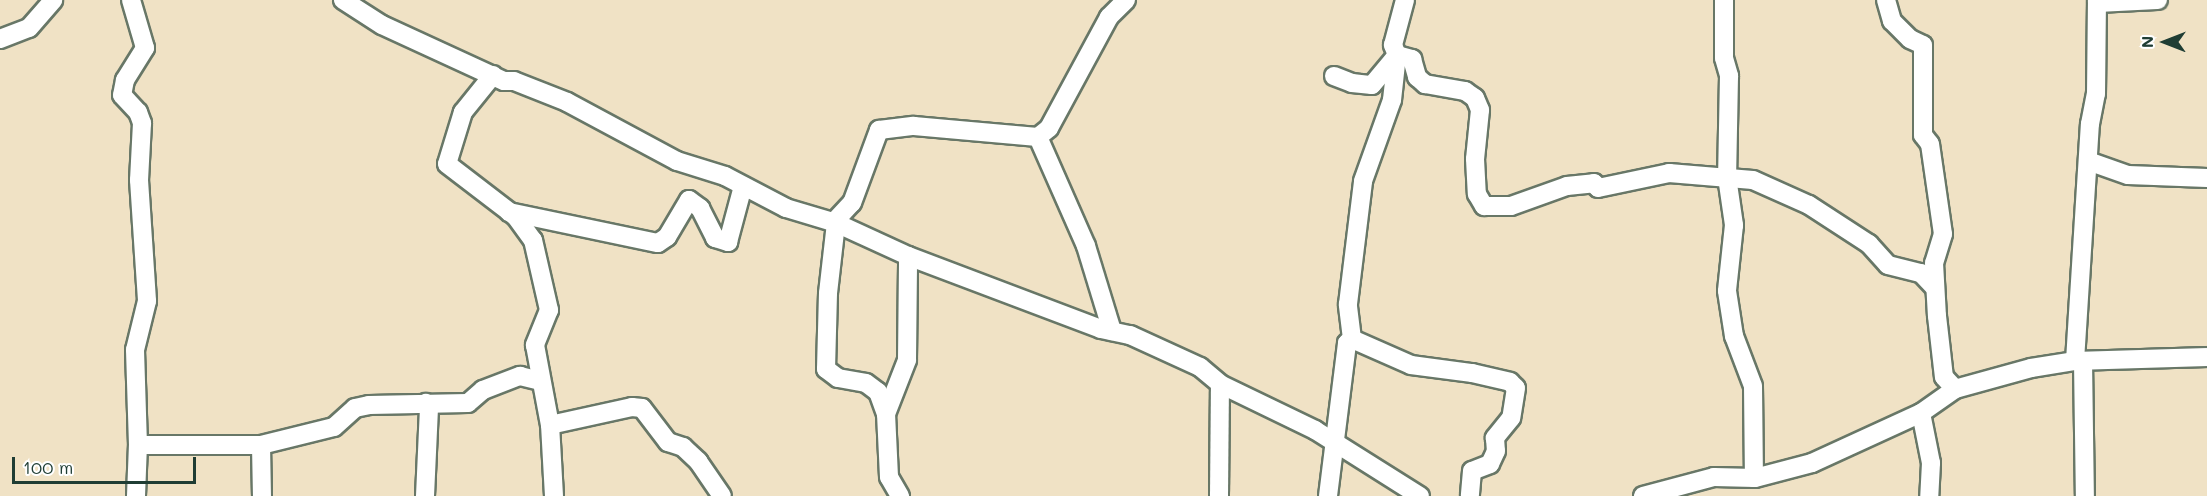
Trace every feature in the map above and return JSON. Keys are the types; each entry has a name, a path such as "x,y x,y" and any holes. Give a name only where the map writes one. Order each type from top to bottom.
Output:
{"street":[{"path":"0,39 29,28 53,0"},
{"path":"131,0 145,48 125,80 122,95 138,112 142,123 139,180 147,301 135,350 138,445 136,496"},
{"path":"343,0 382,25 493,75 567,102 669,158 743,186 807,216 835,222 908,256 1112,331 1130,335 1200,367 1220,384 1337,444 1420,496"},
{"path":"900,496 889,477 886,414 878,392 866,383 838,378 826,369 828,292 835,222 852,203 879,130 914,126 1038,137 1049,128 1109,17 1126,0"},
{"path":"1352,339 1348,304 1363,181 1383,131 1397,55 1393,45 1405,0"},
{"path":"1724,0 1724,58 1729,76 1726,177 1734,225 1727,291 1734,336 1753,386 1754,478"},
{"path":"1886,0 1892,21 1910,39 1923,45 1923,135 1930,144 1943,234 1934,263 1934,287 1944,377 1955,389"},
{"path":"2085,496 2079,361 2088,161 2096,94 2097,1 2158,0"},
{"path":"1334,76 1352,83 1372,85 1397,55"},
{"path":"1397,55 1412,59 1417,77 1425,84 1465,91 1475,99 1480,110 1475,159 1477,194 1484,206 1511,206 1567,186 1594,183 1598,188 1669,173 1726,177 1779,189 1869,244 1888,265 1921,273 1934,287"},
{"path":"493,75 464,112 447,164 509,212 533,240 549,310 535,345 550,425 554,496"},
{"path":"1038,137 1086,246 1112,331"},
{"path":"2088,161 2128,176 2207,178"},
{"path":"509,212 658,243 667,237 689,200 700,208 715,238 728,242 743,186"},
{"path":"886,414 907,360 908,256"},
{"path":"1328,496 1337,444 1347,343 1352,339"},
{"path":"1352,339 1411,365 1472,373 1510,382 1516,388 1511,418 1495,438 1496,451 1490,464 1472,471 1470,496"},
{"path":"1643,496 1714,477 1754,478 1812,464 1921,414 1955,389 2031,368 2079,361 2207,357"},
{"path":"138,445 261,445 334,427 355,408 426,403 468,403 483,390 520,376 540,381"},
{"path":"1219,496 1220,384"},
{"path":"425,496 429,408 426,403"},
{"path":"550,425 598,412 642,408 668,442 683,447 698,461 722,496"},
{"path":"1921,414 1931,463 1929,496"},
{"path":"261,445 262,496"}]}
